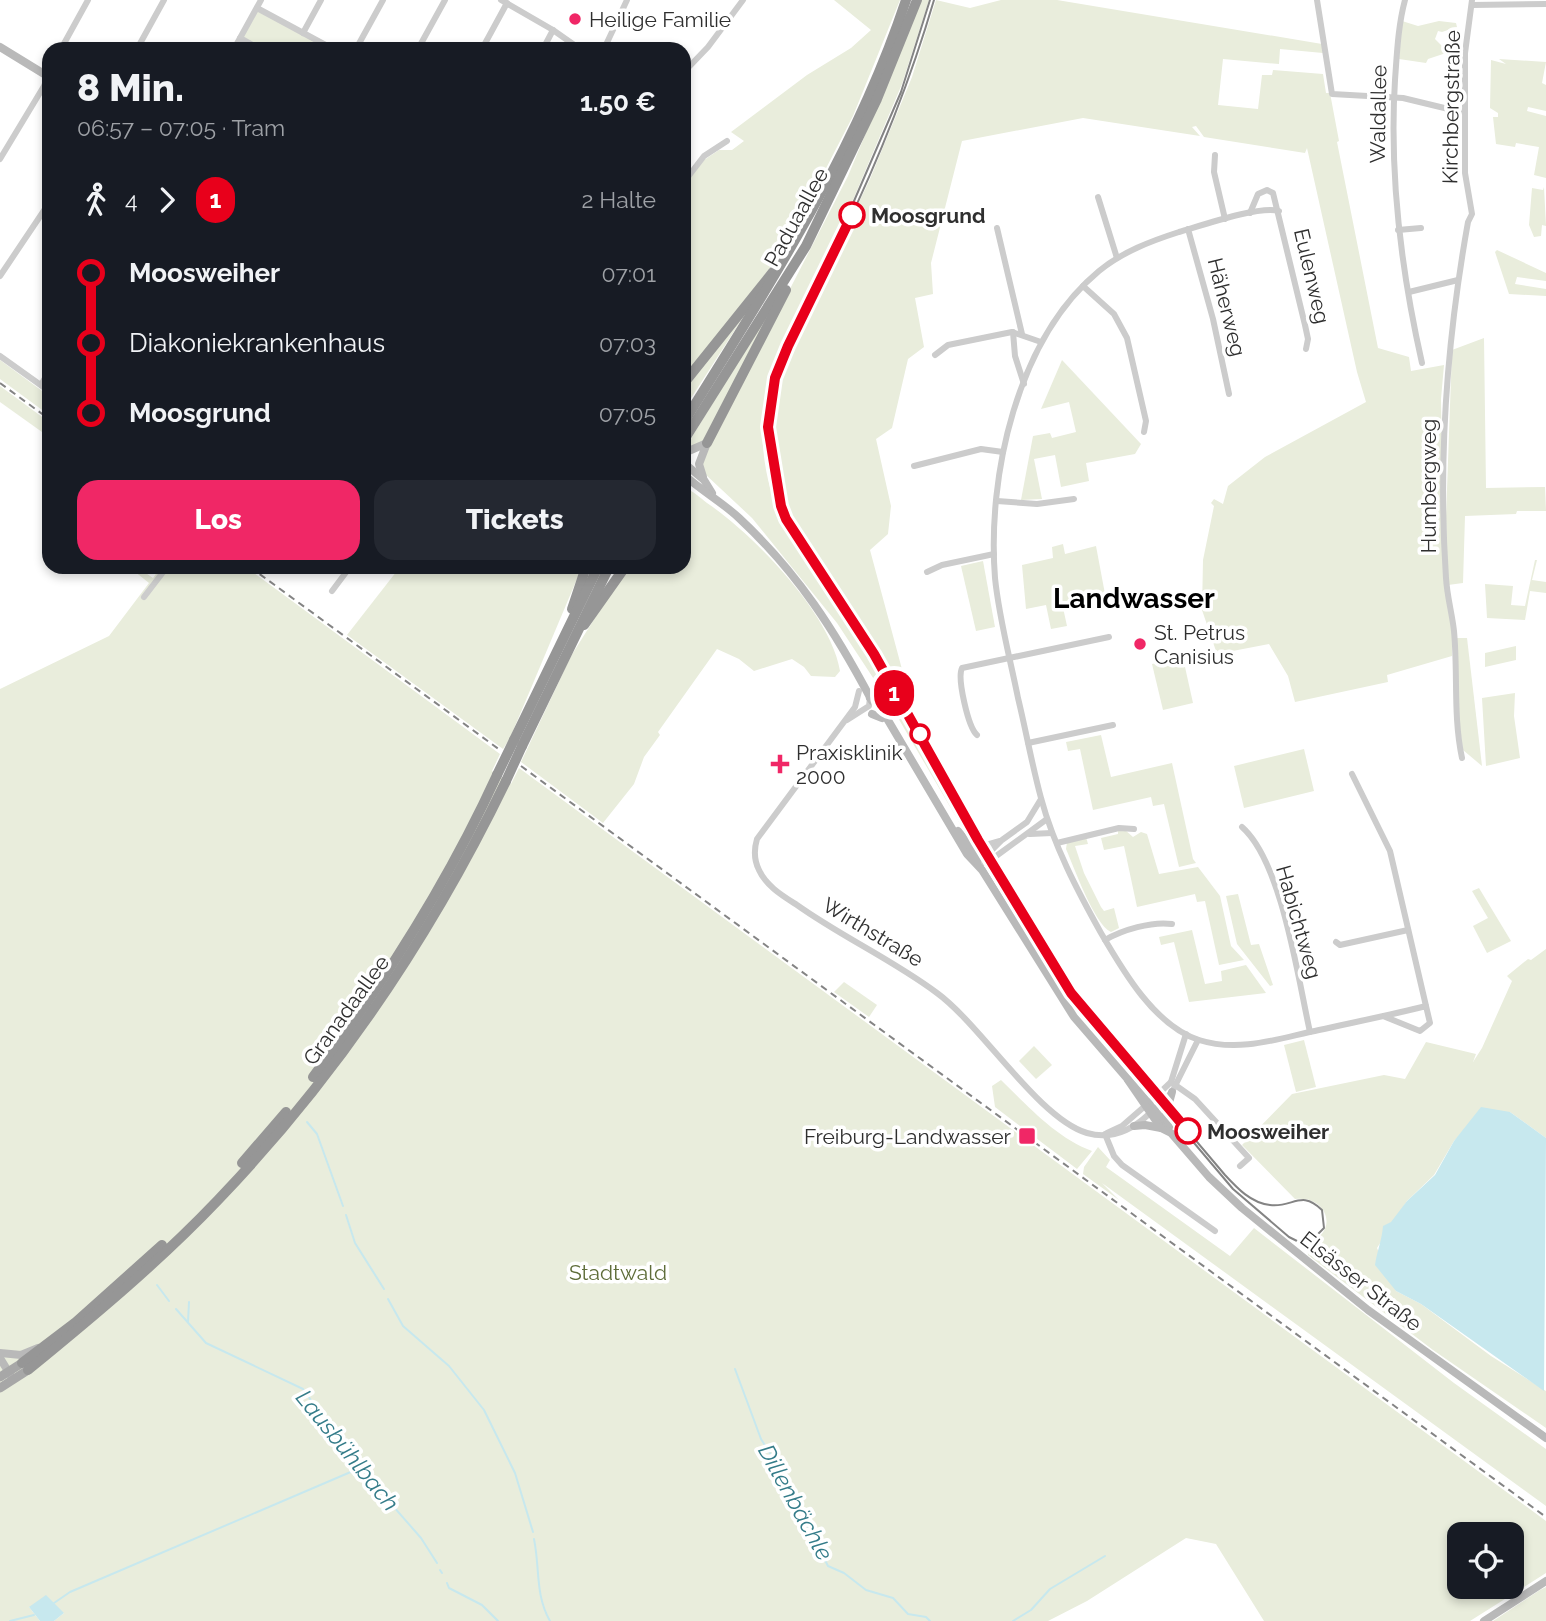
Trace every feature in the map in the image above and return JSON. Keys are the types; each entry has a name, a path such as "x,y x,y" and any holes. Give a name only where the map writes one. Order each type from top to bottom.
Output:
{"highway":[{"name":"Paduaallee","path":"691,416 783,262 832,173 867,99 906,0"},
{"name":"Paduaallee","path":"691,417 806,246 877,99 917,0"},
{"path":"707,443 806,246"},
{"path":"691,374 764,280 783,262"},
{"path":"572,630 575,595 583,574"},
{"name":"Granadaallee","path":"25,1366 151,1266 216,1202 274,1138 365,1021 422,936 468,855 595,574"},
{"name":"Granadaallee","path":"572,630 605,574"},
{"path":"572,630 594,614 620,574"},
{"name":"Granadaallee","path":"25,1366 117,1287 186,1222 240,1166 295,1101 357,1016 421,919 501,778"}],"main road":[{"path":"0,47 42,72"},
{"path":"691,450 707,443"},
{"path":"704,480 699,464 707,443"},
{"name":"Elsässer Straße","path":"691,469 704,480 714,495 764,542 810,595 882,718 891,727"},
{"name":"Elsässer Straße","path":"691,481 714,495"},
{"path":"858,677 859,691"},
{"name":"Elsässer Straße","path":"870,698 879,705 967,854 981,864"},
{"path":"873,714 882,718"},
{"name":"Elsässer Straße","path":"947,818 968,842 1065,1004 1167,1129 1218,1186 1299,1256 1368,1310 1546,1438"},
{"path":"1134,1126 1167,1129 1166,1114 1173,1087"},
{"path":"7,1376 0,1356 21,1355 43,1348"},
{"name":"Granadaallee","path":"0,1388 7,1376 25,1366"},
{"path":"1484,1621 1546,1581"}],"street":[{"path":"65,42 88,0"},
{"path":"141,42 164,0"},
{"path":"238,42 261,0"},
{"path":"303,33 321,0"},
{"path":"360,42 383,0"},
{"path":"422,42 445,0"},
{"path":"607,42 627,0"},
{"path":"691,65 708,47 743,0"},
{"path":"1317,0 1332,94 1394,97 1465,113"},
{"name":"Waldallee","path":"1405,0 1399,21 1394,97 1394,179 1398,230 1422,363"},
{"path":"485,42 504,2 570,42"},
{"path":"1472,2 1546,4"},
{"name":"Kirchbergstraße","path":"1472,2 1465,46 1465,173 1472,214"},
{"path":"257,8 320,42"},
{"path":"547,42 553,30"},
{"path":"240,38 247,42"},
{"path":"0,159 42,88"},
{"path":"691,173 704,156 727,141"},
{"path":"1215,155 1214,172 1225,219"},
{"path":"1250,213 1256,197 1267,190 1275,196 1279,211"},
{"path":"1098,197 1117,258"},
{"path":"1279,211 1272,209 1250,213 1188,229 1150,242 1117,258 1066,304 1041,342 1024,384 1003,452 997,501 996,580 1009,658 1041,799 1052,833 1078,893 1105,940 1156,1010 1198,1040 1230,1046 1310,1032 1426,1006"},
{"name":"Eulenweg","path":"1279,211 1307,334 1306,349"},
{"path":"0,275 42,213"},
{"name":"Humbergweg","path":"1462,758 1454,699 1454,632 1446,582 1444,516 1447,373 1458,280 1468,222 1472,214"},
{"path":"997,228 1023,334"},
{"path":"1398,230 1421,228"},
{"name":"Häherweg","path":"1188,229 1213,319 1229,394"},
{"path":"1409,292 1458,280"},
{"path":"1083,286 1114,314 1127,338 1146,421 1144,432"},
{"path":"1013,332 1015,356 1024,384"},
{"path":"935,355 948,345 1013,332 1041,342"},
{"path":"0,356 41,385"},
{"path":"914,466 981,449 1003,452"},
{"path":"997,501 1037,504 1074,499"},
{"path":"927,572 934,567 995,554"},
{"path":"144,597 162,574"},
{"path":"332,591 345,574"},
{"path":"978,735 970,723 960,671 962,668 1110,637"},
{"name":"Wirthstraße","path":"859,691 855,707 757,839 756,862 762,876 770,886 817,920 943,998 1025,1085 1066,1122 1086,1133 1105,1134"},
{"path":"856,715 869,706 870,698"},
{"name":"Wirthstraße","path":"855,707 870,698"},
{"path":"856,715 873,714"},
{"name":"Wirthstraße","path":"845,721 856,715"},
{"path":"1028,743 1114,725"},
{"path":"1352,774 1390,851 1430,1023 1420,1031 1383,1016"},
{"path":"981,864 1003,840 1027,822 1041,799"},
{"path":"1027,822 1047,819"},
{"path":"981,864 1047,819"},
{"name":"Habichtweg","path":"1242,827 1258,847 1278,897 1310,1032"},
{"path":"1057,843 1119,828 1134,829"},
{"path":"1028,834 1052,833"},
{"path":"968,842 986,845 1003,840"},
{"path":"1105,940 1122,932 1163,923 1172,924"},
{"path":"1336,942 1340,945 1408,930"},
{"path":"1173,1087 1186,1034"},
{"path":"1105,1134 1114,1135 1134,1126 1173,1087 1198,1040"},
{"path":"1173,1087 1195,1100 1249,1158 1240,1166"},
{"path":"1105,1134 1150,1108"},
{"path":"1105,1134 1108,1144 1122,1165 1215,1231"}],"green space":[{"path":"834,0 900,0 853,116 777,259 691,370 691,177 704,160 719,150 732,150 744,141 731,132 807,75 851,48 871,30"},
{"path":"921,0 929,0 902,84 850,207 770,375 762,428 765,464 780,516 884,681 969,832 966,834 887,699 837,623 752,518 705,474 702,460 848,176"},
{"path":"936,0 970,8 1001,0 1057,0 1322,44 1323,53 1280,49 1279,64 1223,59 1218,105 1258,109 1262,75 1272,75 1273,70 1323,74 1326,93 1330,93 1339,141 1337,142 1378,348 1409,357 1411,371 1444,365 1441,399 1444,579 1452,632 1452,656 1387,675 1388,682 1295,702 1288,676 1269,644 1217,654 1202,610 1203,560 1214,506 1211,503 1214,499 1223,504 1228,486 1265,457 1366,402 1307,148 1305,153 1204,137 1196,126 1192,127 1200,136 1083,118 962,141 931,263 933,294 915,298 924,347 908,359 892,428 876,439 891,506 888,534 870,550 912,714 788,516 775,468 771,421 773,398 783,363 870,179 912,77"},
{"path":"258,10 317,42 252,42 243,37"},
{"path":"1402,21 1418,26 1439,21 1456,23 1457,27 1438,31 1435,39 1442,46 1460,40 1461,48 1428,59 1426,63 1399,59"},
{"path":"1499,59 1546,62 1542,83 1546,85 1546,111 1528,107 1527,111 1546,116 1546,178 1534,175 1539,147 1516,143 1515,147 1496,144 1493,117 1498,117 1498,113 1490,108 1491,60 1506,64"},
{"path":"1544,187 1546,226 1542,225 1541,236 1534,237 1529,225 1532,188 1543,190"},
{"path":"1497,250 1546,273 1546,281 1517,277 1515,284 1546,289 1546,296 1509,294 1495,252"},
{"path":"762,288 691,398 691,380"},
{"path":"772,306 711,430 701,443 691,447 691,439"},
{"path":"1484,338 1486,488 1545,487 1546,511 1465,516 1463,583 1448,585 1446,517 1452,350"},
{"path":"0,360 42,391 42,410 0,379"},
{"path":"1062,360 1141,444 1135,454 1086,463 1089,481 1061,487 1055,455 1034,459 1042,499 1021,500 1033,436 1050,433 1052,438 1076,432 1069,402 1041,409"},
{"path":"0,386 42,417 42,432 0,402"},
{"path":"691,491 746,534 787,577 822,625 834,649 840,671 835,677 811,676 792,659 754,671 739,659 717,649 658,732 660,735 644,757 634,784 603,823 521,762 571,656 623,574 691,574"},
{"path":"1063,544 1065,554 1096,546 1105,594 1062,603 1067,626 1051,629 1046,605 1026,609 1022,565 1053,558 1052,547"},
{"path":"1535,560 1532,580 1546,582 1546,593 1530,591 1525,620 1487,618 1485,584 1513,586 1511,605 1525,606"},
{"path":"983,561 995,627 976,631 961,566"},
{"name":"Stadtwald","path":"138,574 147,574 153,578 156,574 256,574 500,754 492,771 511,784 519,768 1546,1521 1546,1573 1524,1587 1524,1522 1447,1522 1447,1599 1505,1599 1470,1621 1264,1621 1216,1544 1186,1538 1087,1601 1048,1621 54,1621 64,1613 29,1607 40,1621 0,1621 0,689 109,636 149,583"},
{"path":"395,574 579,574 503,749 347,635"},
{"path":"1457,638 1467,638 1482,766 1463,750 1457,709"},
{"path":"1516,646 1516,660 1485,667 1485,653"},
{"path":"1183,658 1193,703 1163,710 1152,664"},
{"path":"1515,693 1514,716 1520,758 1486,766 1482,698"},
{"path":"1101,735 1111,777 1172,763 1196,863 1179,867 1164,804 1153,806 1151,797 1093,810 1080,749 1068,751 1066,742"},
{"path":"1304,749 1314,791 1244,808 1234,766"},
{"path":"1118,830 1125,830 1133,837 1141,832 1147,834 1159,874 1198,867 1220,896 1231,946 1244,960 1219,965 1205,901 1197,902 1195,894 1137,907 1124,846 1104,850 1101,838 1118,834"},
{"path":"1086,837 1088,844 1075,846 1084,873 1101,907 1104,911 1114,908 1119,928 1111,932 1091,907 1066,849 1067,842"},
{"path":"1479,888 1511,941 1487,953 1473,926 1488,918 1472,891"},
{"path":"1238,894 1251,945 1259,944 1273,985 1270,986 1237,944 1226,896"},
{"path":"1192,930 1205,984 1222,981 1221,971 1246,965 1266,993 1189,1002 1174,942 1161,945 1159,937"},
{"path":"1546,949 1546,1138 1510,1112 1467,1127 1454,1141 1434,1175 1407,1201 1377,1248 1396,1291 1421,1304 1491,1356 1546,1391 1546,1428 1433,1350 1308,1255 1307,1243 1324,1231 1326,1216 1322,1209 1306,1199 1295,1199 1242,1145 1292,1094 1384,1075 1405,1079 1426,1042 1476,1054 1473,1062 1512,981 1507,976"},
{"path":"844,982 877,1005 869,1017 834,992"},
{"path":"1304,1040 1316,1087 1296,1092 1284,1045"},
{"path":"1034,1046 1052,1065 1036,1079 1019,1061"},
{"path":"1001,1080 1054,1129 1092,1151 1077,1169 995,1107 992,1086"},
{"path":"1098,1147 1110,1160 1106,1167 1230,1256 1254,1228 1454,1383 1546,1449 1546,1506 1102,1183 1119,1200 1083,1174 1084,1167"},
{"path":"1546,1587 1546,1621 1493,1621 1540,1590"}],"water":[{"path":"1481,1107 1510,1112 1546,1138 1544,1391 1421,1304 1396,1291 1375,1265 1383,1226 1391,1222 1407,1201 1435,1175 1454,1141"},
{"path":"46,1595 64,1613 54,1621 40,1621 29,1607"}],"waterway":[{"path":"307,1122 317,1134 343,1206"},
{"path":"346,1215 355,1243 384,1289"},
{"name":"Lausbühlbach","path":"157,1285 169,1301"},
{"path":"388,1299 403,1326 449,1366 484,1410 515,1473 533,1532"},
{"path":"188,1322 189,1302"},
{"name":"Lausbühlbach","path":"176,1309 206,1343 303,1389 358,1466 421,1538 437,1563"},
{"name":"Dillenbächle","path":"735,1369 761,1439 828,1566 844,1573 866,1590 893,1598 908,1614 926,1617 930,1621"},
{"path":"54,1603 70,1592 360,1468"},
{"path":"534,1539 540,1591 550,1621"},
{"path":"1013,1621 1031,1610 1050,1589 1105,1556"},
{"name":"Lausbühlbach","path":"447,1583 449,1588 482,1605 498,1621"},
{"path":"10,1621 34,1615"}],"tram line":[{"path":"930,0 901,92 851,208 771,376 764,428 774,494 783,520 871,656 974,838 1069,995 1233,1189 1289,1237 1299,1242 1311,1241 1324,1228 1322,1210 1315,1204 1302,1200 1278,1205 1263,1204 1240,1190 1071,993 978,840 874,654 786,519 781,504 768,440 769,408 776,373 792,333 868,180 904,91 934,0"},
{"name":"1","path":"852,215 775,378 768,427 781,506 786,519 874,654 978,840 1071,993 1113,1046 1188,1131"}],"railway":[{"path":"0,383 42,414"},
{"path":"260,574 500,750"},
{"path":"521,766 1546,1517"}],"place":[{"name":"Heilige Familie","path":"575,19"},
{"name":"Moosgrund","path":"852,215"},
{"name":"St. Petrus Canisius","path":"1140,644"},
{"name":"Praxisklinik 2000","path":"780,764"},
{"name":"Moosweiher","path":"1188,1131"},
{"name":"Freiburg-Landwasser","path":"1027,1136"}],"district":[{"name":"Landwasser","path":"1134,598"}]}
